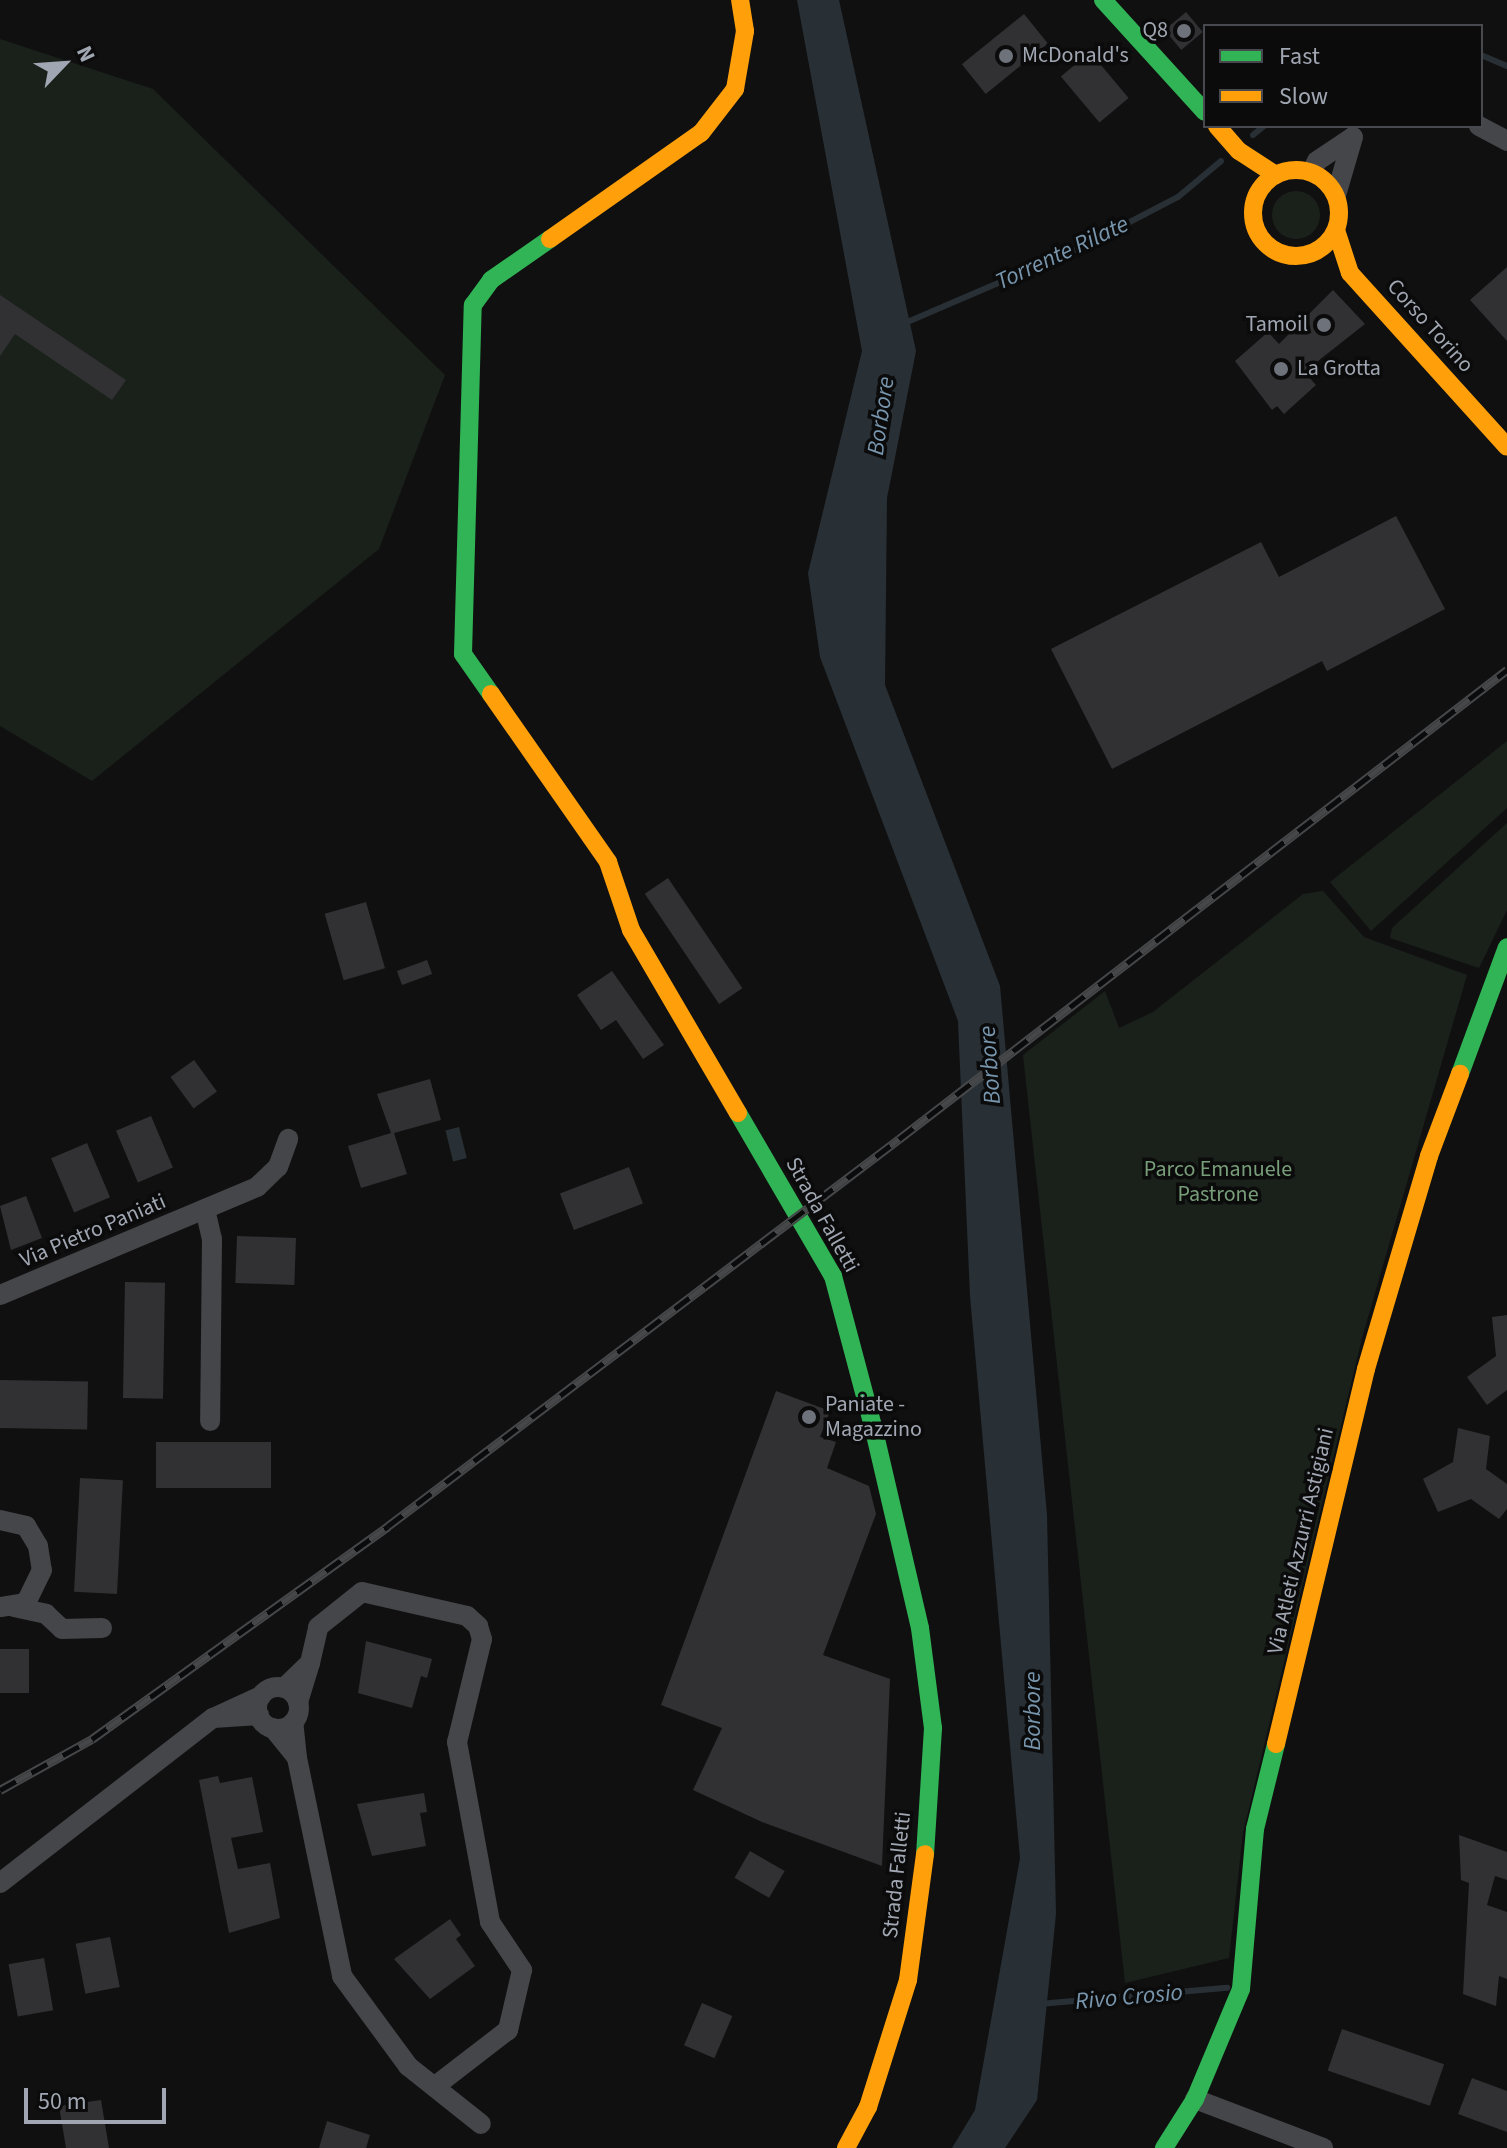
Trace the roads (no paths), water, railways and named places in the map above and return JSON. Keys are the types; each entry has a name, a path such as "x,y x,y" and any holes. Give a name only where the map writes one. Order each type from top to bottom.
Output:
{"street":[{"name":"Strada Falletti","path":"740,0 745,31 735,89 701,133 491,280 473,305 463,654 608,862 631,930 833,1276 869,1411 920,1628 933,1728 923,1895 908,1980 868,2107 846,2148"},
{"path":"1103,0 1203,110"},
{"name":"Corso Torino","path":"1219,128 1239,151 1276,175"},
{"path":"1483,128 1507,141"},
{"path":"1312,172 1317,161 1357,131"},
{"path":"1256,198 1276,175 1312,172 1336,195 1357,131"},
{"name":"Corso Torino","path":"1239,151 1256,198 1254,222 1267,245 1291,256 1309,254 1350,273 1507,447"},
{"name":"Corso Torino","path":"1336,195 1336,230 1350,273"},
{"path":"1309,254 1325,245 1336,230"},
{"name":"Via Atleti Azzurri Astigiani","path":"1164,2148 1195,2099 1241,1989 1255,1829 1366,1369 1429,1156 1507,947"},
{"name":"Via Pietro Paniati","path":"0,1295 257,1187 278,1167 288,1139"},
{"path":"205,1209 212,1239 210,1421"},
{"path":"0,1520 26,1526 38,1546 42,1570 34,1593 7,1607"},
{"path":"0,1883 213,1718 278,1709 310,1663 318,1627 362,1592 467,1616 478,1626 482,1639 457,1742 490,1922 522,1970 508,2030 434,2087"},
{"path":"7,1607 46,1614 62,1629 102,1628"},
{"path":"278,1709 297,1758 342,1976 408,2066 481,2124"},
{"path":"1195,2099 1323,2148"}],"water":[{"name":"Borbore","path":"797,0 839,0 916,351 887,498 885,685 1000,986 1047,1515 1056,1914 1037,2100 1005,2148 952,2148 975,2110 1020,1858 970,1296 958,1021 820,657 808,573 862,351"},
{"path":"459,1127 467,1158 453,1161 445,1130"}],"waterway":[{"name":"Torrente Rilate","path":"1483,56 1507,66"},
{"name":"Torrente Rilate","path":"1253,135 1262,128"},
{"name":"Torrente Rilate","path":"905,323 1080,248 1178,197 1221,161"},
{"name":"Rivo Crosio","path":"1039,2004 1227,1988"}],"railway":[{"path":"0,1790 92,1739 388,1526 899,1139 1507,670"}],"place":[{"name":"Q8","path":"1184,31"},
{"name":"McDonald's","path":"1006,56"},
{"name":"Tamoil","path":"1324,325"},
{"name":"La Grotta","path":"1281,369"},
{"name":"Paniate - Magazzino","path":"809,1417"}],"park label":[{"name":"Parco Emanuele Pastrone","path":"1218,1182"}]}
